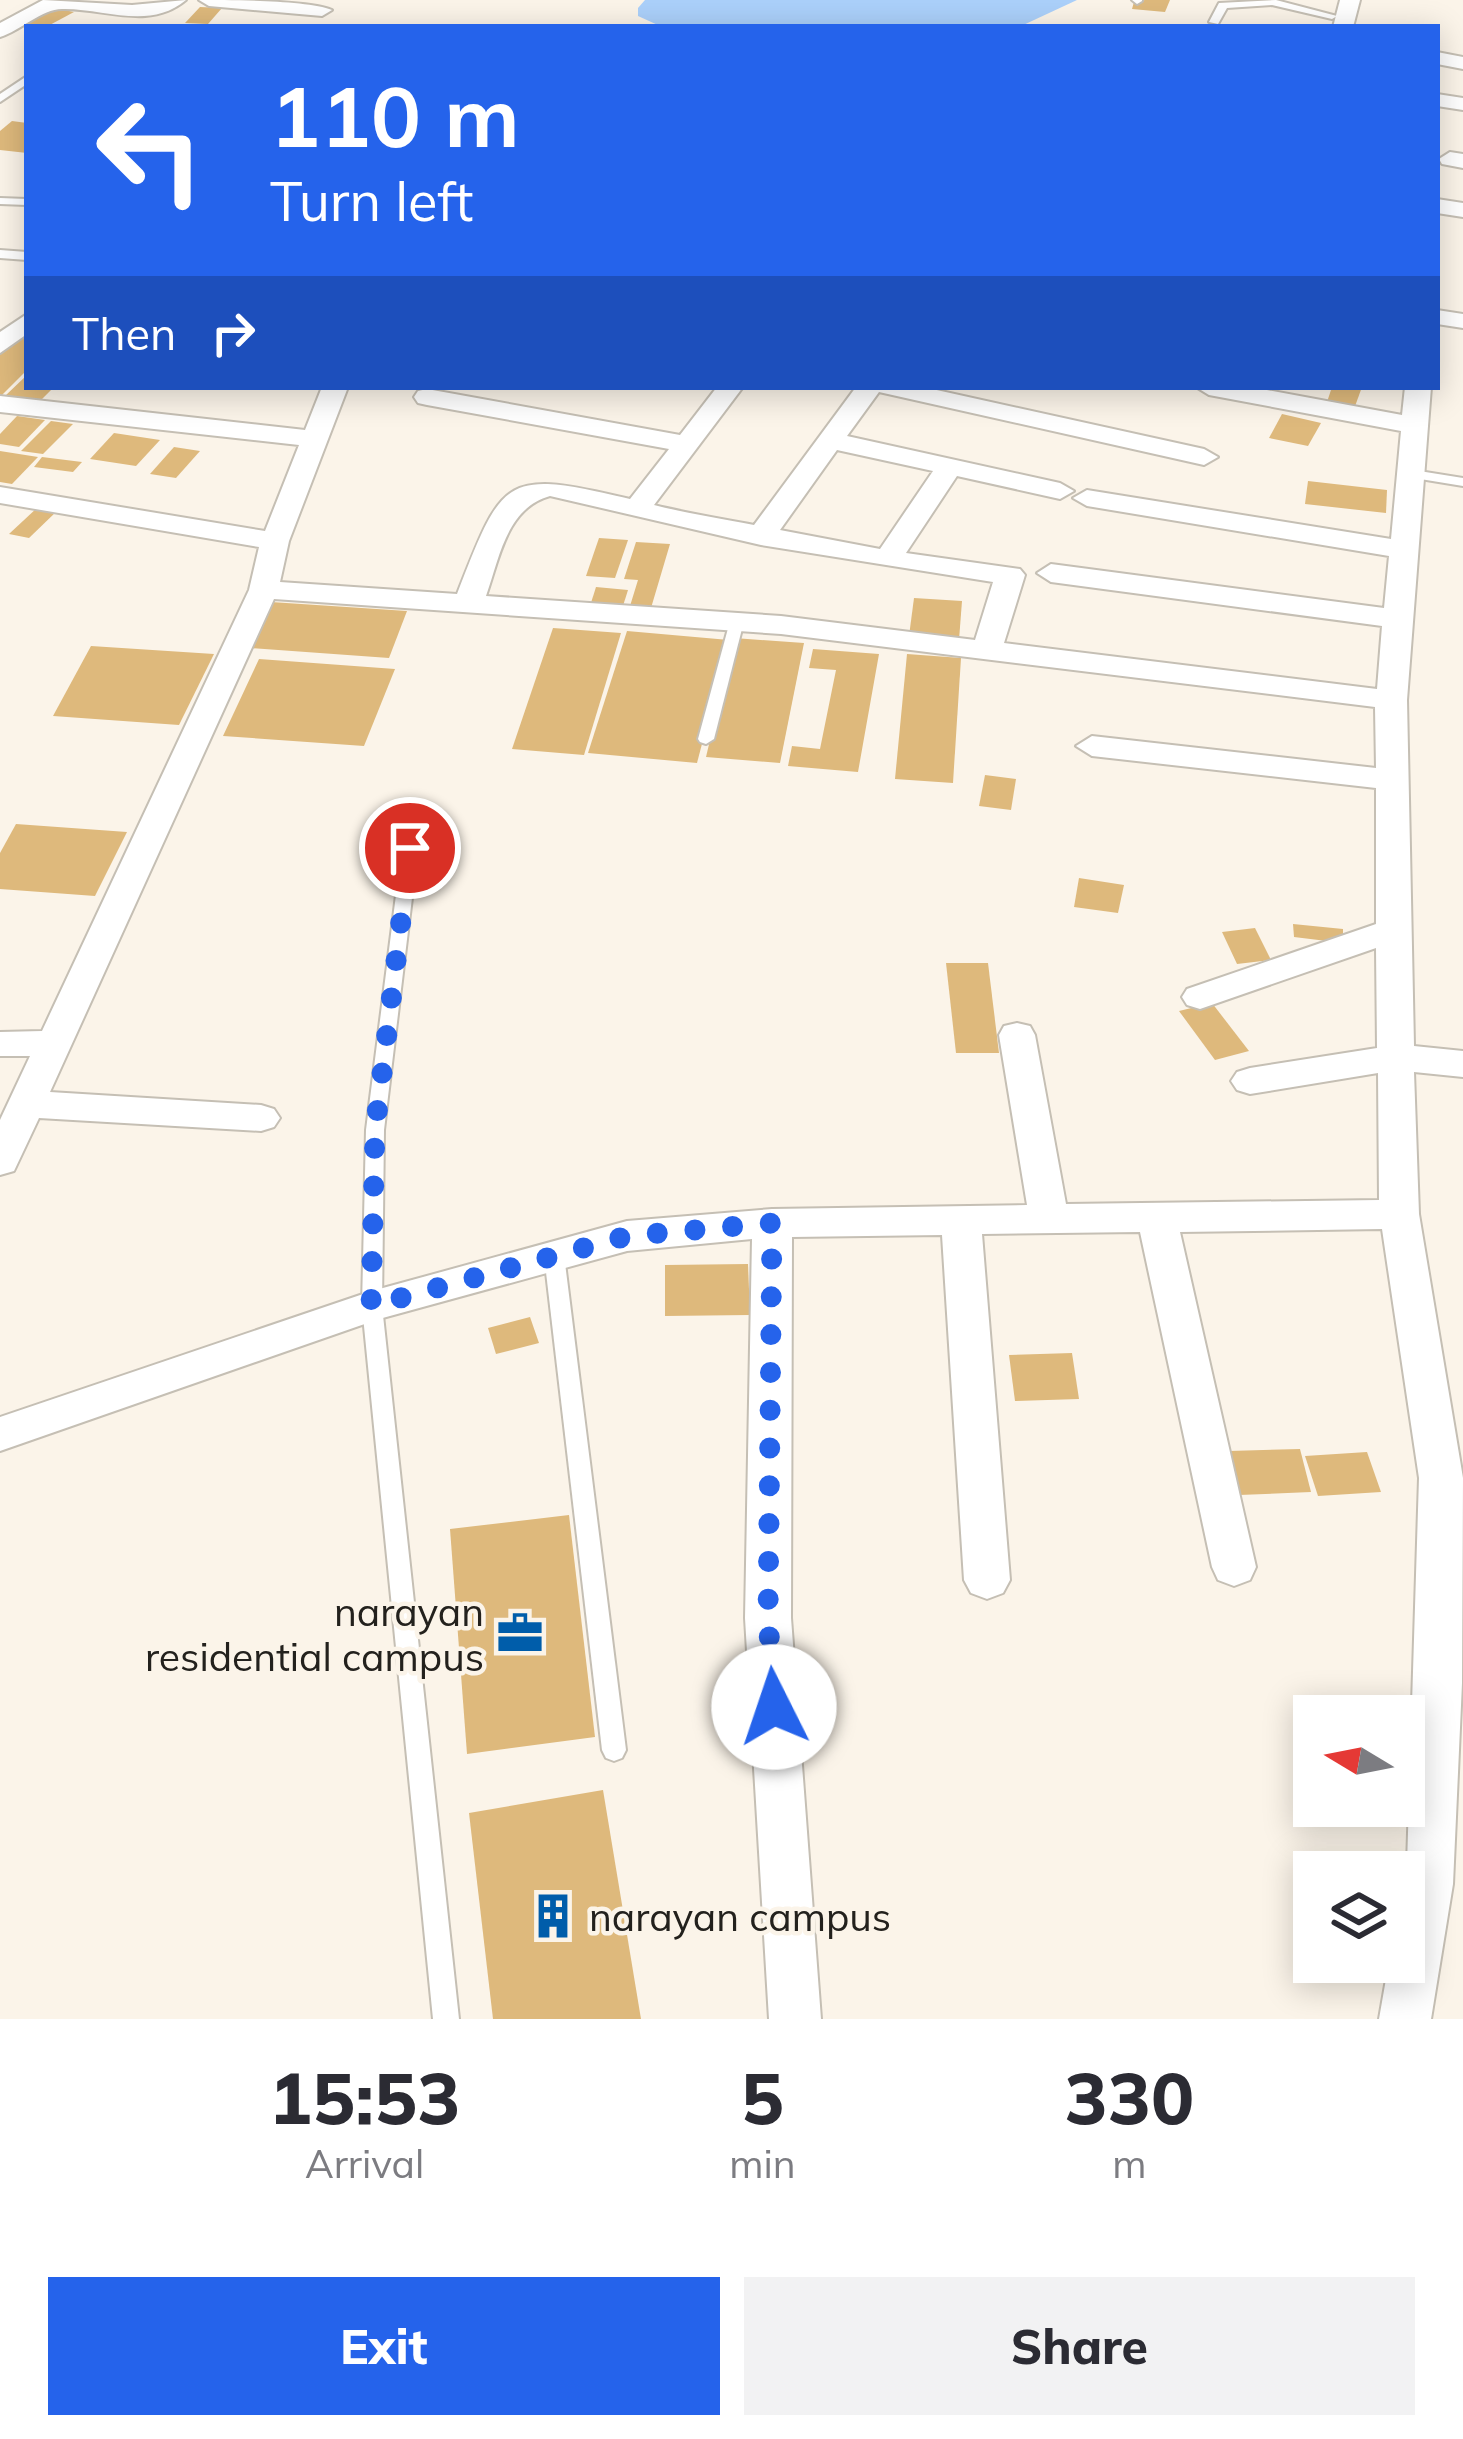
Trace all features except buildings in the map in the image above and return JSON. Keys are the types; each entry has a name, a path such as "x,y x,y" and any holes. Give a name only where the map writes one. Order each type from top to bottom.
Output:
{"street":[{"path":"0,31 57,1 134,12 152,11 176,0"},
{"path":"208,0 322,10"},
{"path":"0,1161 264,590 275,541 334,390"},
{"path":"638,509 728,390"},
{"path":"760,536 867,390"},
{"path":"902,390 1204,457"},
{"path":"1271,390 1417,397 1391,700 1399,1214 1452,1497 1451,1684 1446,1886 1406,2019"},
{"path":"427,397 687,444"},
{"path":"0,404 315,439"},
{"path":"830,440 1074,495 1405,550"},
{"path":"887,559 950,467"},
{"path":"469,601 507,506 518,495 550,488 760,536 1010,575 988,647"},
{"path":"0,495 275,541"},
{"path":"1051,573 1400,619"},
{"path":"264,590 737,621 988,647 1391,700"},
{"path":"1092,746 1392,781"},
{"path":"1200,997 1393,930"},
{"path":"1017,1035 1048,1216"},
{"path":"0,1044 57,1043"},
{"path":"1250,1082 1396,1057 1463,1064"},
{"path":"28,1104 261,1118"},
{"path":"0,1434 371,1306 627,1236 772,1223 1399,1214"},
{"path":"1157,1218 1234,1567"},
{"path":"961,1222 987,1580"},
{"path":"772,1223 768,1618 795,2019"}],"lane":[{"path":"1298,0 1342,16"},
{"path":"1214,22 1223,5 1248,1 1342,16"},
{"path":"1414,474 1463,482"},
{"path":"706,740 737,621"},
{"path":"410,848 375,1130 371,1306 446,2019"},
{"path":"554,1255 614,1750"}],"water":[{"path":"645,0 1077,0 1025,24 656,24 638,16"}],"place":[{"name":"narayan residential campus","path":"520,1633"},
{"name":"narayan campus","path":"553,1916"}],"route":[{"path":"410,848 375,1130 371,1306 627,1236 772,1223 768,1618 774,1707"}]}
